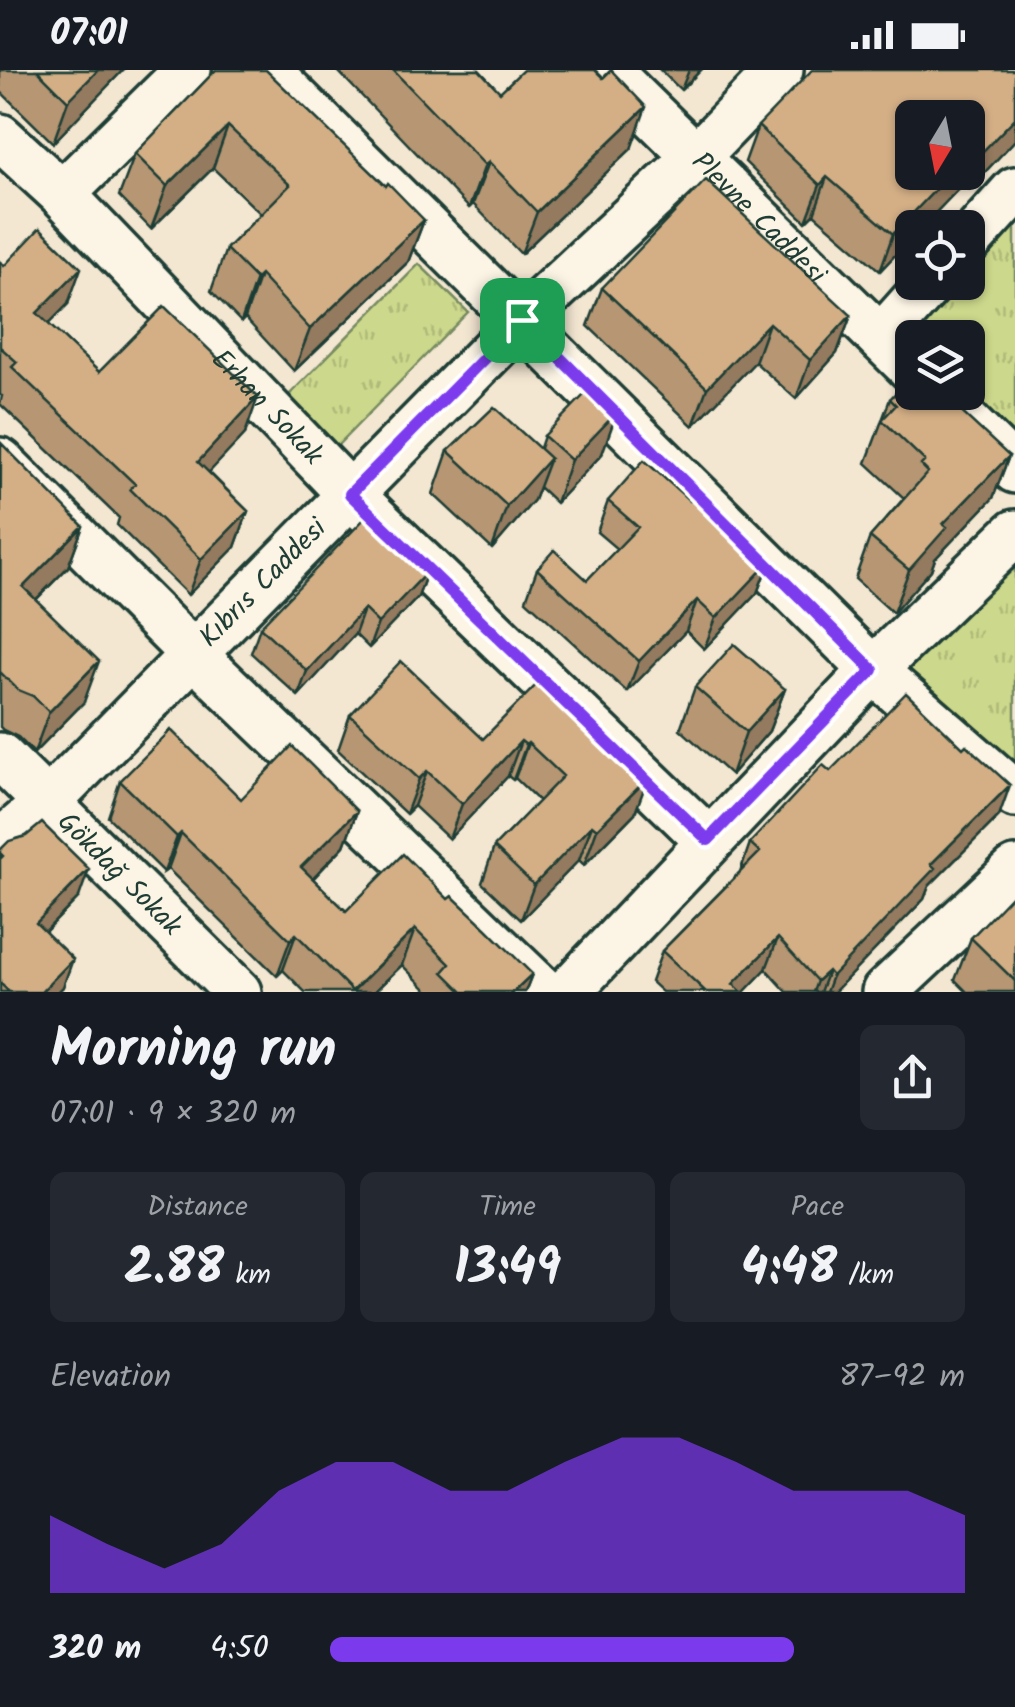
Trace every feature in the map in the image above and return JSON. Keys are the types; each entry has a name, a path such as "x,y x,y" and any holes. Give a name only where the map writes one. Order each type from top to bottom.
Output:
{"street":[{"path":"62,194 188,70"},
{"path":"267,70 873,670 1015,794"},
{"name":"Plevne Caddesi","path":"606,70 895,352"},
{"name":"Kıbrıs Caddesi","path":"0,843 48,802 522,320 697,156 780,70"},
{"name":"Erhan Sokak","path":"0,137 62,194 350,494 708,840"},
{"path":"985,223 1015,190"},
{"path":"954,410 1015,470"},
{"path":"0,461 192,653 544,992"},
{"path":"566,992 873,670 1015,532"},
{"name":"Gökdağ Sokak","path":"0,756 238,992"},
{"path":"887,991 1015,870"}],"green space":[{"path":"1015,209 1015,450 983,410 985,320 908,320 928,300 985,300 985,240"},
{"path":"419,264 468,312 337,446 287,397"},
{"path":"1015,556 1015,766 907,667"}],"building":[{"path":"37,70 98,70 68,101"},
{"path":"216,70 266,70 424,220 310,329 260,275 256,279 226,249 290,185 228,126 167,186 135,154"},
{"path":"393,70 479,70 500,92 523,70 595,70 603,78 611,70 646,107 537,212 489,162 485,165"},
{"path":"812,70 1015,70 1015,118 985,149 985,100 895,100 895,190 935,190 916,210 895,210 893,234 827,177 820,185 758,126"},
{"path":"706,180 851,315 810,360 769,323 707,388 602,288"},
{"path":"40,228 81,268 37,313 99,372 164,306 258,397 198,462 248,511 201,559 130,489 135,484 12,367 17,362 0,347 0,262 4,266"},
{"path":"591,388 617,412 571,460 544,436"},
{"path":"895,406 895,410 959,410 1009,456 943,524 947,527 909,570 870,537 928,472 921,465 925,461 882,420"},
{"path":"494,407 550,458 507,506 448,451"},
{"path":"1,443 83,526 23,587 99,661 49,712 0,672"},
{"path":"644,460 690,501 696,495 769,562 716,618 697,600 639,661 537,569 554,550 587,580 638,527 608,501"},
{"path":"368,515 427,572 378,623 364,609 307,671 260,627"},
{"path":"734,644 785,689 746,732 695,687"},
{"path":"401,661 483,739 542,679 567,703 564,707 611,753 617,747 648,778 597,829 592,825 534,885 494,847 563,776 521,741 462,804 427,771 419,779 350,715"},
{"path":"906,693 963,748 966,745 1010,785 931,864 935,868 832,976 828,971 817,981 778,938 733,984 742,992 706,992 662,951 760,852 750,843 823,765 830,771"},
{"path":"171,730 241,799 292,746 357,811 301,867 346,911 403,854 532,974 513,992 463,992 443,972 450,964 415,929 352,991 296,934 290,940 181,833 177,837 120,781"},
{"path":"42,823 89,869 36,923 73,959 41,992 9,992 0,983 0,850"},
{"path":"1015,894 1015,981 971,938"}],"route":[{"path":"522,320 873,670 708,840 350,494 522,320"}]}
